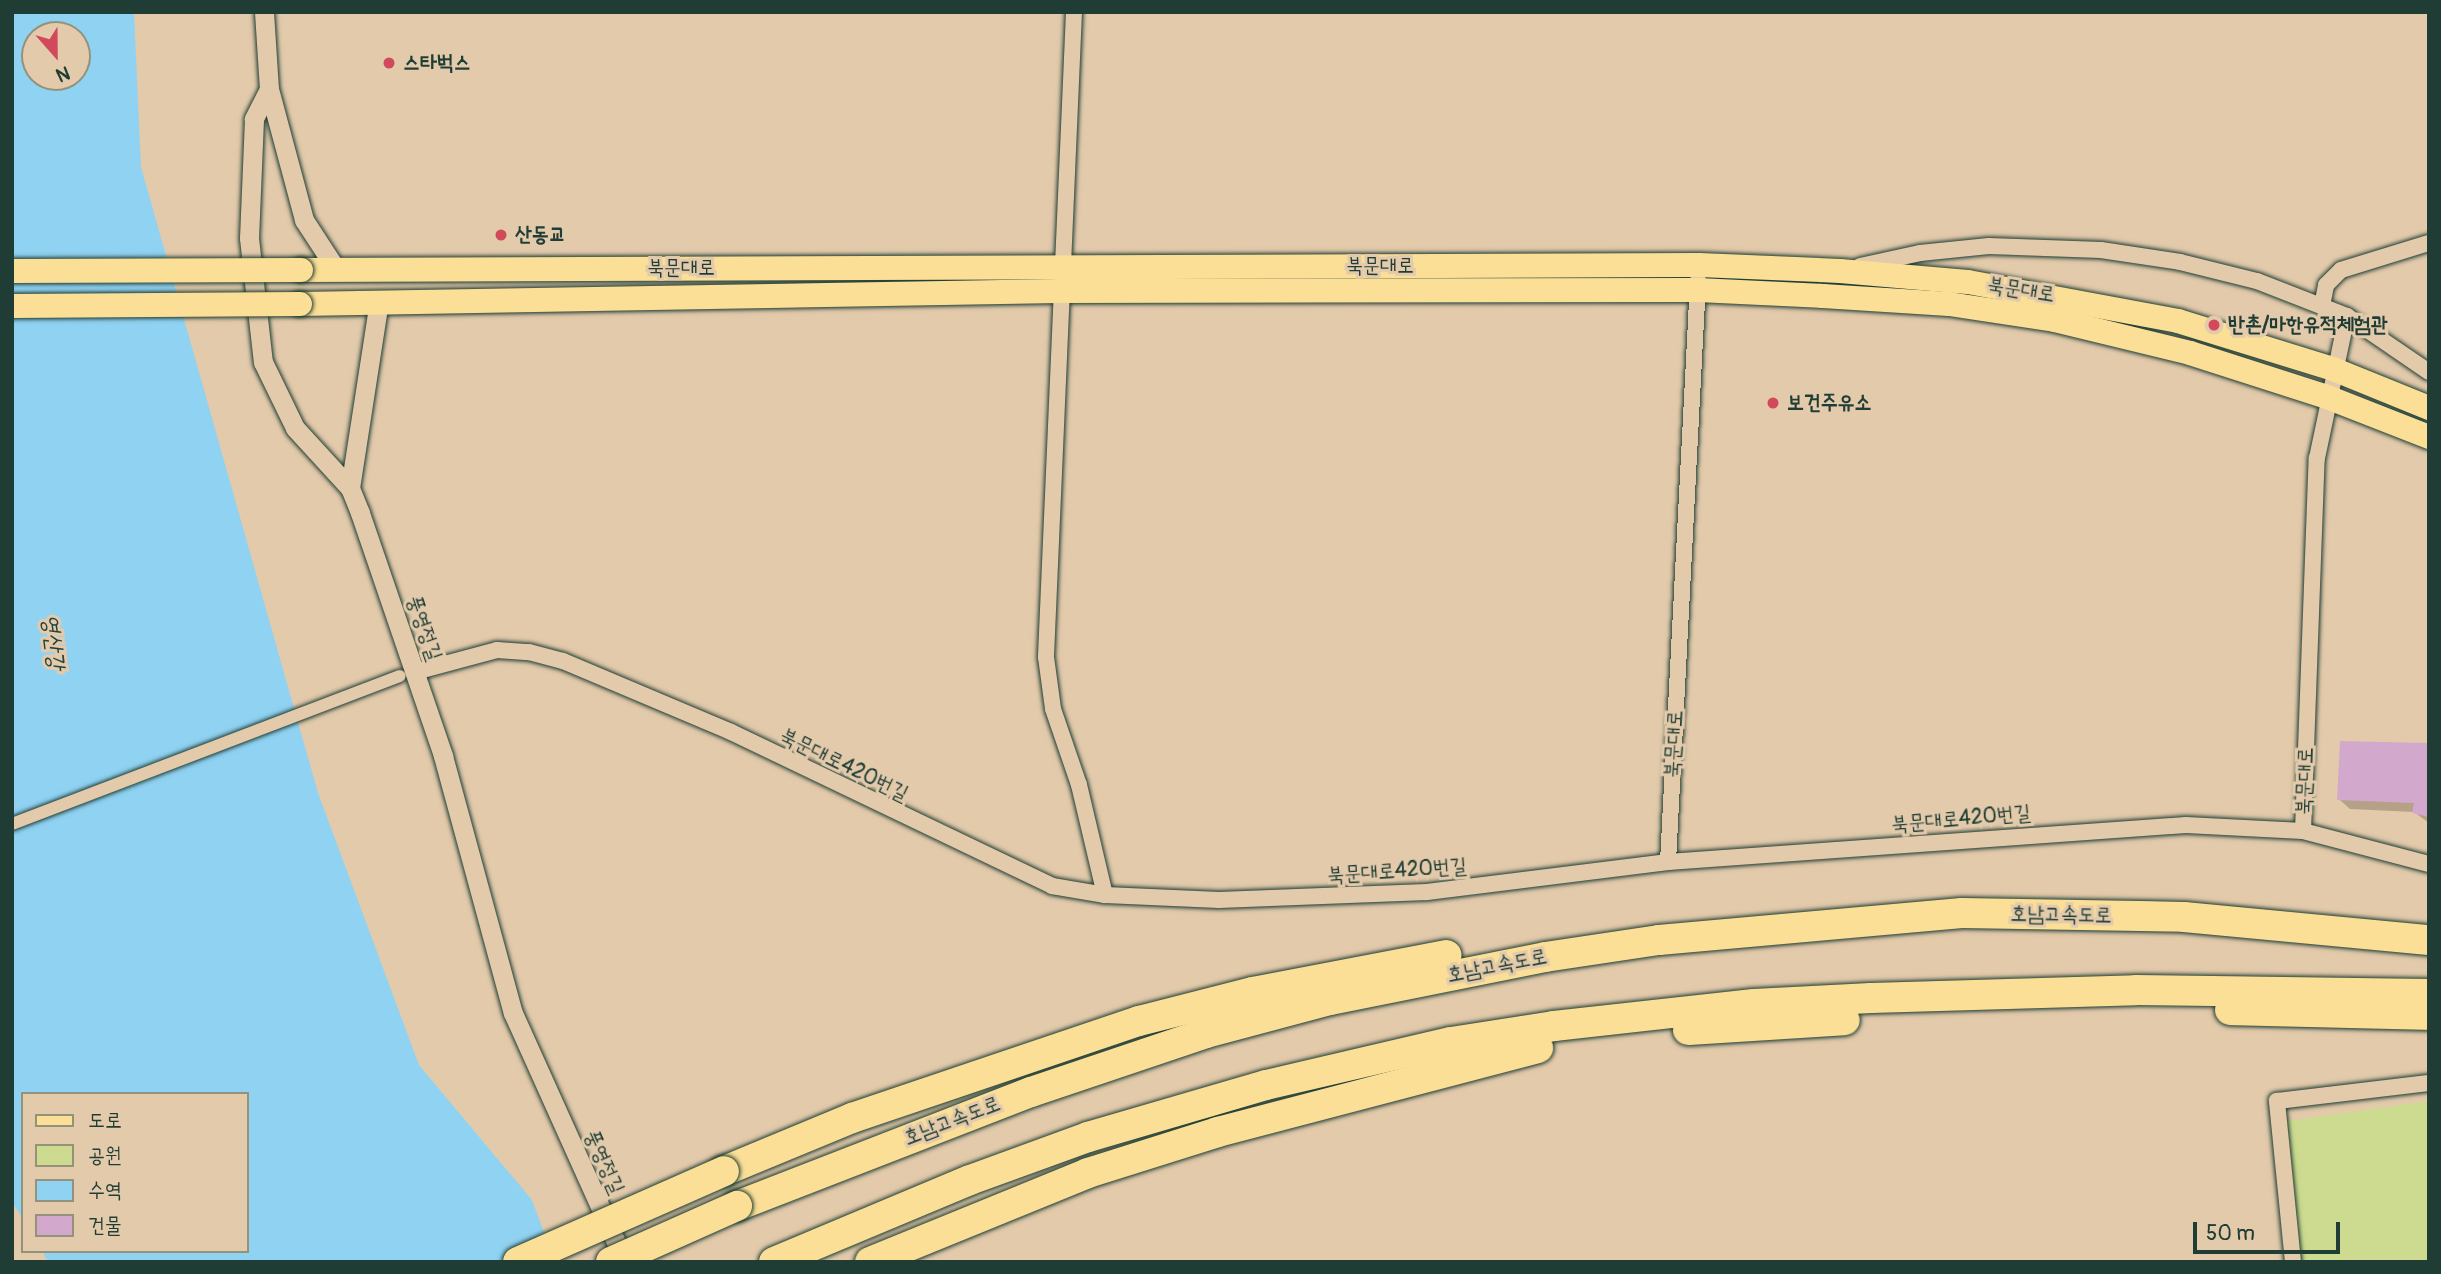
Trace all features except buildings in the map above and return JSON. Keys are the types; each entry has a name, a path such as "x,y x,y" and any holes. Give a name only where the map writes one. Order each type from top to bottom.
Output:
{"highway":[{"path":"519,1262 724,1171 852,1118 1018,1059 1253,992 1478,949 1671,920 1799,910 1962,913"},
{"name":"호남고속도로","path":"611,1262 737,1206 1031,1092 1206,1033 1330,1000 1545,957 1646,942 1962,913 2184,917 2429,940"},
{"path":"774,1262 970,1180 1088,1138 1302,1076 1451,1042 1554,1026 1740,1005 1871,998 2136,990 2429,994"},
{"path":"870,1262 1088,1173 1244,1125 1502,1055 1572,1041 1913,1015 2157,1010 2429,1014"}],"main road":[{"name":"북문대로","path":"12,306 300,304 1061,279 1699,265 1840,271 1968,282 2076,299 2178,321 2333,369 2429,408"},
{"name":"북문대로","path":"12,271 336,269 1061,279 1698,290 1949,304 2055,320 2190,353 2328,397 2429,437"}],"street":[{"name":"풍영정길","path":"264,12 269,89 254,120 248,239 257,341 275,395 295,428 350,488 408,674 477,870 513,1013 625,1262"},
{"path":"1074,12 1046,588 1048,686 1096,846 1105,895"},
{"path":"269,89 304,220 336,269"},
{"path":"2322,306 2326,285 2341,270 2429,243"},
{"path":"1840,271 1920,253 1989,246 2101,250 2257,281 2347,316 2429,372"},
{"name":"북문대로","path":"1668,862 1699,265"},
{"path":"350,488 379,301"},
{"path":"2333,369 2347,316"},
{"name":"북문대로","path":"2303,831 2317,458 2333,369"},
{"name":"북문대로420번길","path":"408,674 497,650 529,652 563,661 732,732 1052,886 1105,895 1219,900 1427,892 1668,862 2129,826 2303,831 2429,864"},
{"path":"12,824 408,674"},
{"path":"2292,1262 2277,1101 2429,1083"}],"green space":[{"path":"2429,1101 2429,1262 2301,1262 2287,1121"}],"water":[{"name":"영산강","path":"12,12 134,12 141,167 318,793 419,1065 532,1200 555,1262 48,1262 43,1253 248,1253 248,1092 21,1092 21,1216 12,1202"}],"place":[{"name":"스타벅스","path":"389,63"},
{"name":"산동교","path":"501,235"},
{"name":"반촌/마한유적체험관","path":"2214,325"},
{"name":"보건주유소","path":"1773,403"}]}
